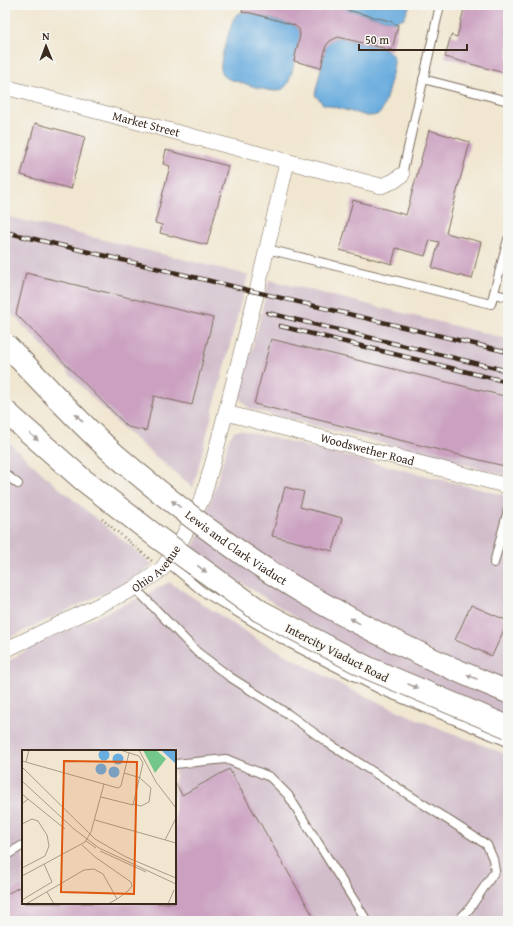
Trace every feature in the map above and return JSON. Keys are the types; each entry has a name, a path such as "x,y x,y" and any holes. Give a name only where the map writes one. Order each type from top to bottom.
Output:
{"highway":[{"name":"Lewis and Clark Viaduct","path":"5,344 112,451 173,502 230,545 298,590 370,630 450,668 508,692"},
{"path":"5,411 82,479 156,537 260,611 368,668 508,727"}],"street":[{"name":"Market Street","path":"5,87 382,186 394,181 402,175"},
{"path":"226,413 287,162"},
{"name":"Woodswether Road","path":"226,413 508,486"},
{"name":"Ohio Avenue","path":"5,650 135,588 162,570 180,544 203,497 226,413"}],"lane":[{"path":"402,175 440,5"},
{"path":"423,79 508,101"},
{"path":"267,249 491,304 508,239"},
{"path":"494,294 508,297"},
{"path":"5,474 18,484"},
{"path":"494,563 508,510"},
{"name":"Intercity Viaduct Road","path":"167,562 202,591 292,644 381,690 508,742"},
{"path":"135,588 197,652 230,677 288,714 328,743 487,844 493,859 495,871 470,908 458,921"},
{"path":"176,764 226,759 270,777 288,795 367,921"},
{"path":"5,856 22,846"}],"shaded area":[{"path":"5,216 248,275 193,488 121,427 5,307"},
{"path":"269,280 508,339 508,476 251,409 244,404 240,398 240,391 258,327"},
{"path":"240,430 508,496 508,720 346,649 191,551 198,536 216,485 229,439 234,432"},
{"path":"5,439 53,483 153,565 135,578 5,640"},
{"path":"169,582 258,640 349,689 424,722 508,755 508,921 5,921 5,663 37,644 151,592"}],"water":[{"path":"343,5 410,5 404,18 395,22 347,10"},
{"path":"242,12 251,13 294,25 299,30 300,39 291,74 287,84 281,90 267,90 229,79 222,73 222,59 233,20 237,14"},
{"path":"338,37 386,49 393,56 394,65 389,88 380,113 374,116 367,116 323,104 315,95 326,46 330,41"}],"building":[{"path":"244,5 343,5 347,10 390,21 398,25 392,50 338,37 330,41 326,46 321,68 294,61 300,35 299,29 294,25 251,13 242,12"},
{"path":"465,5 508,5 508,74 445,57 451,35 457,37"},
{"path":"35,123 85,137 71,189 21,175"},
{"path":"429,130 470,142 446,233 481,242 472,279 432,268 439,242 430,240 425,256 396,248 392,264 340,250 353,200 406,215"},
{"path":"166,150 228,166 207,245 160,233 162,225 155,223 170,166 163,164"},
{"path":"26,273 213,318 192,405 154,396 146,431 128,427 16,314"},
{"path":"271,339 508,397 508,467 254,404"},
{"path":"285,487 304,492 300,507 342,518 333,551 272,536"},
{"path":"471,605 508,621 492,656 455,640"},
{"path":"229,769 316,921 5,921 5,895 22,886 22,904 176,904 176,784 182,795"}],"railway":[{"path":"5,232 508,352"},
{"path":"268,313 508,371"},
{"path":"280,326 508,382"}]}
